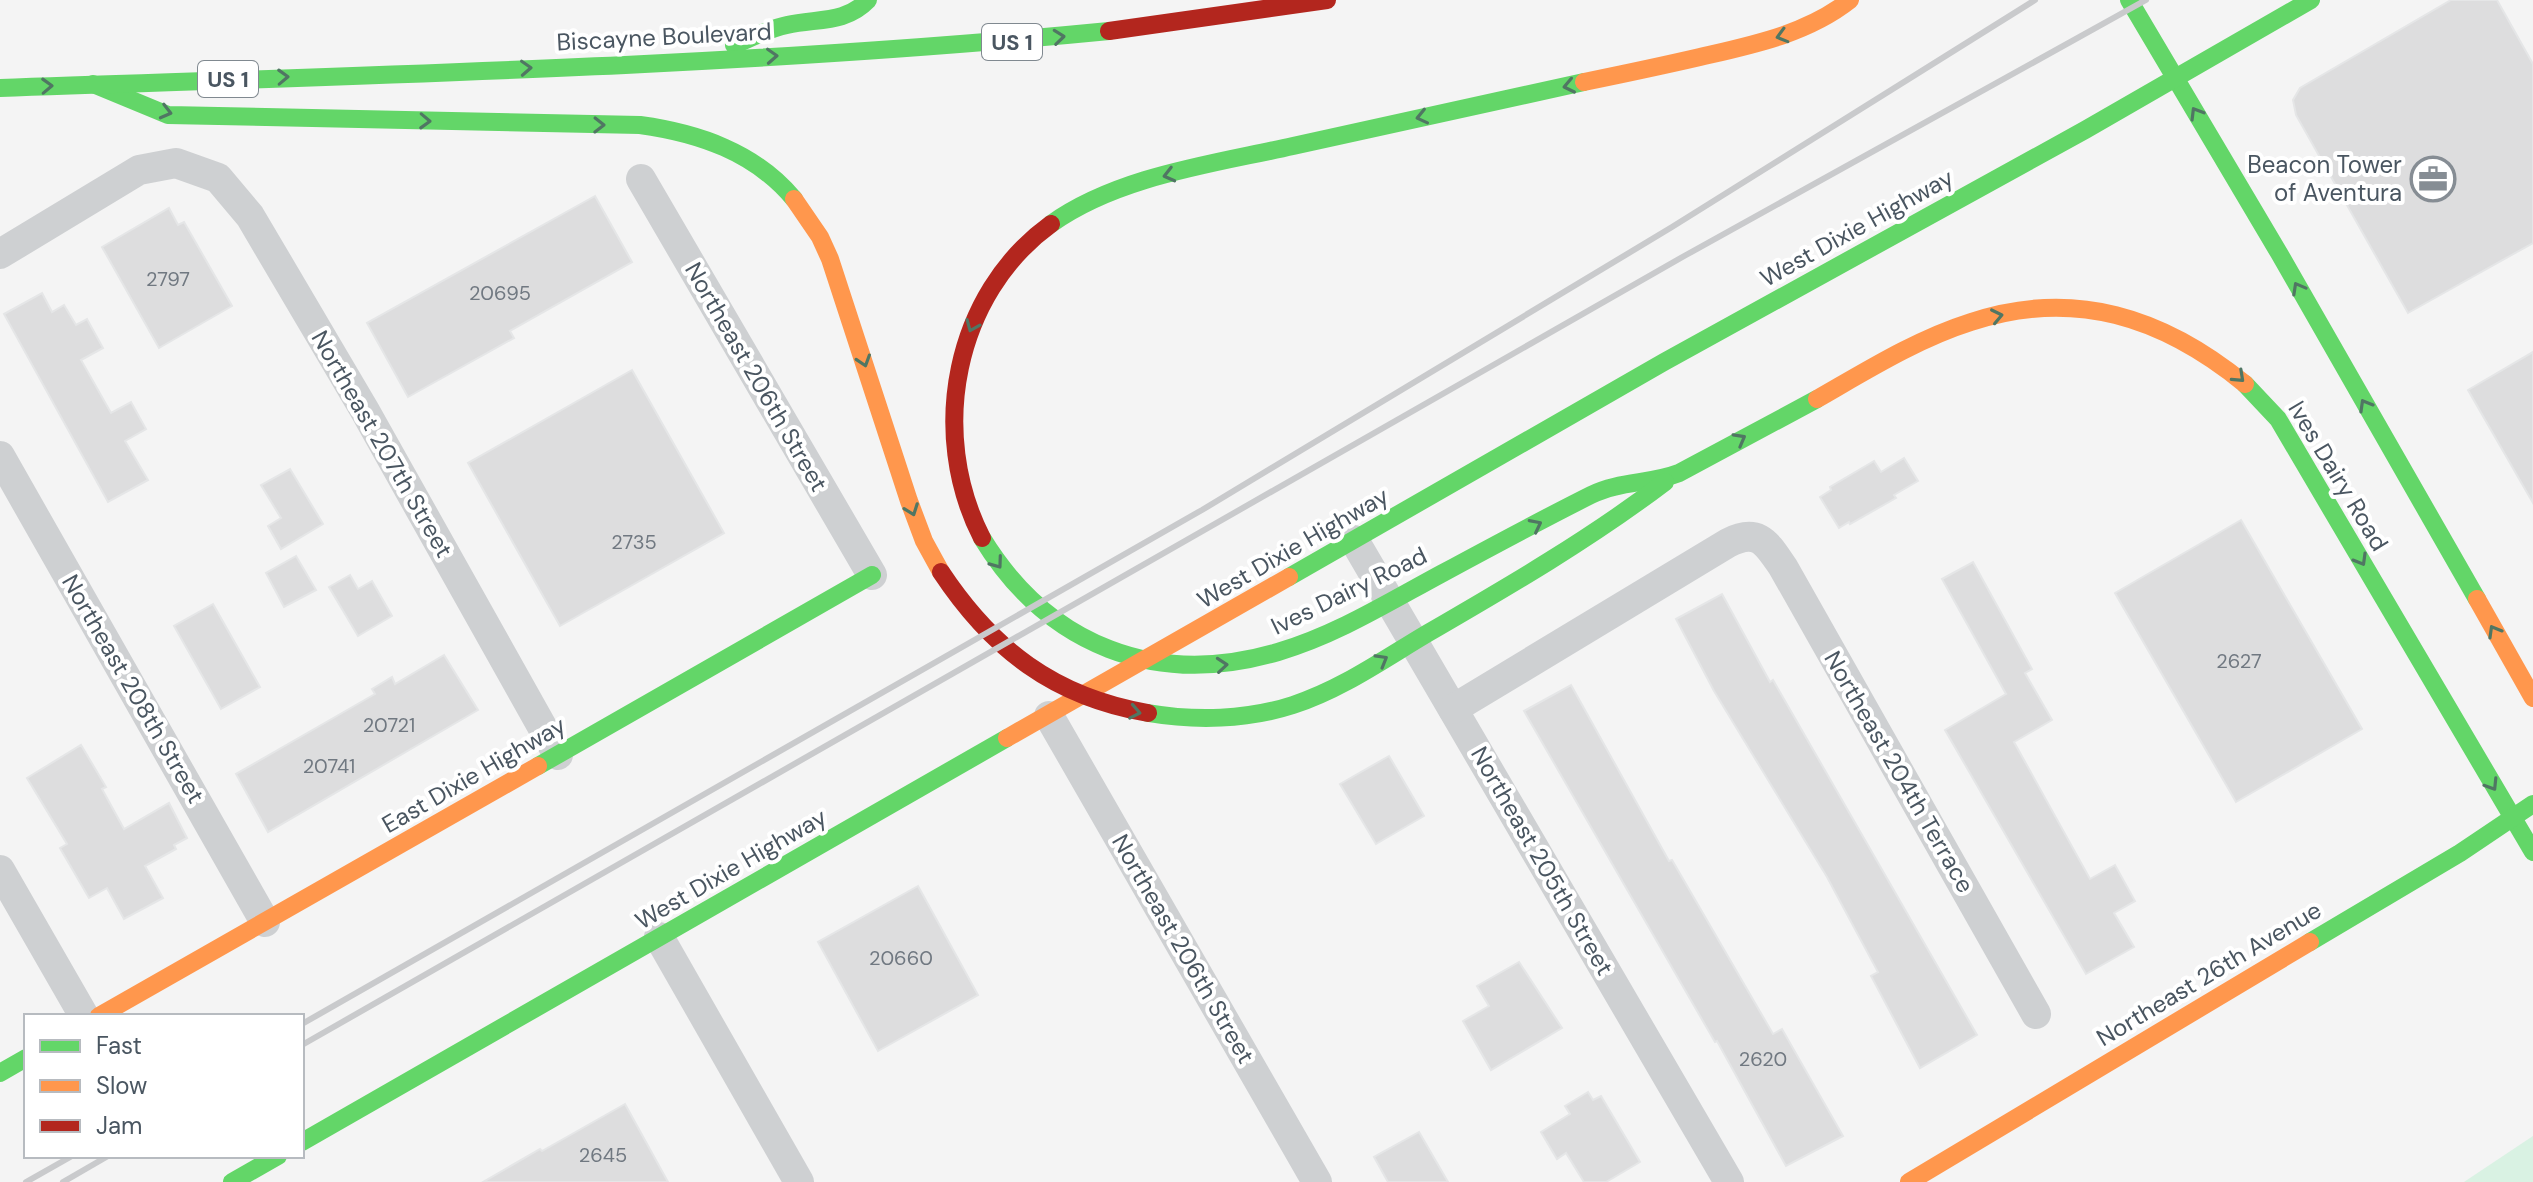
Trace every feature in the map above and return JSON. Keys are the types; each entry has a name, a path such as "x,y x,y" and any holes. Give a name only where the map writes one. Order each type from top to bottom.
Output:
{"main road":[{"path":"694,60 791,24 821,23 846,16 868,0"},
{"name":"Biscayne Boulevard","path":"0,88 454,72 979,45 1137,28 1327,0"},
{"name":"Ives Dairy Road","path":"1850,0 1838,11 1801,30 1739,48 1239,158 1115,189 1073,208 1040,233 1002,273 972,325 955,382 951,422 956,470 969,513 990,553 1037,608 1075,635 1118,654 1164,664 1188,667 1233,665 1317,637 1604,490 1672,477 1874,367 1970,322 1998,315 2066,308 2106,312 2158,327 2206,352 2228,367 2278,419 2533,852"},
{"path":"2129,0 2138,8 2533,698"},
{"name":"West Dixie Highway","path":"304,1141 1664,362 2108,117 2311,0"},
{"path":"93,84 168,115 640,125 682,130 724,145 765,171 784,188 811,222 840,287 913,513 937,567 959,601 983,628 1033,671 1063,688 1117,708 1180,719 1213,720 1303,702 1349,680 1488,599 1622,516 1672,477"},
{"name":"East Dixie Highway","path":"103,1014 872,575"},
{"name":"Northeast 26th Avenue","path":"1909,1182 2460,853 2533,804"},
{"path":"0,1073 24,1059"},
{"path":"232,1182 274,1158"}],"street":[{"name":"Northeast 207th Street","path":"0,254 139,170 176,163 218,178 250,216 365,411 558,755"},
{"name":"Northeast 206th Street","path":"641,179 872,575"},
{"name":"Northeast 208th Street","path":"0,456 265,922"},
{"name":"Northeast 204th Terrace","path":"1453,709 1737,538 1763,540 1783,567 2036,1014"},
{"name":"Northeast 205th Street","path":"1354,540 1729,1182"},
{"name":"Northeast 206th Street","path":"1049,716 1317,1182"},
{"path":"0,870 83,1014"},
{"path":"659,937 799,1182"}],"green space":[{"path":"2533,1136 2533,1182 2464,1182"}],"building":[{"name":"Beacon Tower of Aventura","path":"2451,0 2497,0 2533,64 2533,243 2408,313 2296,115 2293,100 2300,88"},
{"path":"595,196 632,262 510,331 514,338 408,397 367,323"},
{"path":"169,208 178,225 184,222 232,306 159,348 102,247"},
{"path":"42,293 52,312 64,305 76,325 87,319 103,348 81,360 111,413 131,402 146,429 125,441 148,480 108,502 4,314"},
{"path":"2533,352 2533,503 2468,390"},
{"path":"632,370 724,533 560,626 468,463"},
{"path":"1904,458 1918,481 1894,495 1896,498 1839,528 1820,497 1831,490 1830,487 1874,461 1881,472"},
{"path":"290,469 323,524 281,549 268,526 281,518 261,485"},
{"path":"2241,520 2362,729 2236,802 2115,593"},
{"path":"296,556 316,590 284,607 266,573"},
{"path":"1973,562 2032,669 2025,673 2052,720 2014,742 2090,879 2115,865 2135,901 2114,913 2134,947 2086,974 1945,730 2006,694 1942,579"},
{"path":"350,575 358,589 372,581 392,616 358,636 329,587"},
{"path":"1722,594 1770,682 1773,680 1977,1035 1920,1068 1871,976 1878,972 1827,877 1714,691 1676,619"},
{"path":"213,604 260,687 221,709 174,626"},
{"path":"444,655 478,710 268,832 236,774 375,694 372,689 392,677 395,684"},
{"path":"1571,685 1669,861 1672,860 1773,1034 1782,1029 1843,1136 1786,1166 1717,1041 1524,711"},
{"path":"81,745 106,787 102,789 124,829 169,803 187,838 174,845 176,849 145,866 163,898 124,919 107,888 89,898 60,848 67,844 27,778"},
{"path":"1389,756 1424,816 1376,844 1340,784"},
{"path":"918,886 978,995 878,1051 818,942"},
{"path":"1519,962 1562,1028 1491,1070 1463,1021 1489,1006 1477,986"},
{"path":"1588,1092 1593,1100 1601,1096 1640,1162 1606,1182 1584,1182 1566,1153 1557,1159 1541,1132 1570,1114 1565,1106"},
{"path":"625,1104 668,1182 483,1182 540,1149 542,1151"},
{"path":"1419,1132 1448,1182 1388,1182 1374,1157"}],"railway":[{"path":"304,1023 1202,510 1672,227 2035,0"},
{"path":"304,1044 1686,255 2146,0"},
{"path":"26,1182 68,1158"},
{"path":"63,1182 105,1158"}],"traffic: fast":[{"path":"734,45 780,27 840,17 868,0"},
{"path":"2129,0 2279,253 2477,599"},
{"path":"1289,577 1664,362 2085,130 2311,0"},
{"path":"0,88 694,61 1109,31"},
{"path":"1051,224 1106,194 1167,174 1584,82"},
{"path":"93,84 168,115 640,125 683,133 724,147 762,169 794,199"},
{"path":"2245,384 2278,419 2533,852"},
{"path":"982,538 1009,575 1039,606 1072,631 1109,649 1148,660 1190,665 1233,662 1278,652 1321,637 1591,495 1613,487 1679,473 1817,399"},
{"path":"1148,713 1202,718 1258,714 1329,691 1549,561 1665,482"},
{"path":"538,766 872,575"},
{"path":"304,1141 1007,738"},
{"path":"2310,942 2460,853 2533,804"},
{"path":"0,1073 24,1059"},
{"path":"232,1182 274,1158"}],"traffic: slow":[{"path":"1584,82 1759,43 1816,22 1850,0"},
{"path":"794,199 820,237 830,259 909,501 924,541 941,572"},
{"path":"1817,399 1892,356 1951,329 2009,312 2046,308 2081,309 2116,315 2149,326 2182,341 2245,384"},
{"path":"1007,738 1289,577"},
{"path":"2477,599 2533,698"},
{"path":"103,1014 538,766"},
{"path":"1909,1182 2310,942"}],"traffic: jam":[{"path":"1109,31 1327,0"},
{"path":"982,538 965,497 956,454 955,411 960,368 972,326 992,288 1018,253 1051,224"},
{"path":"941,572 982,624 1028,665 1083,695 1148,713"}],"place":[{"name":"Beacon Tower of Aventura","path":"2433,179"}]}
